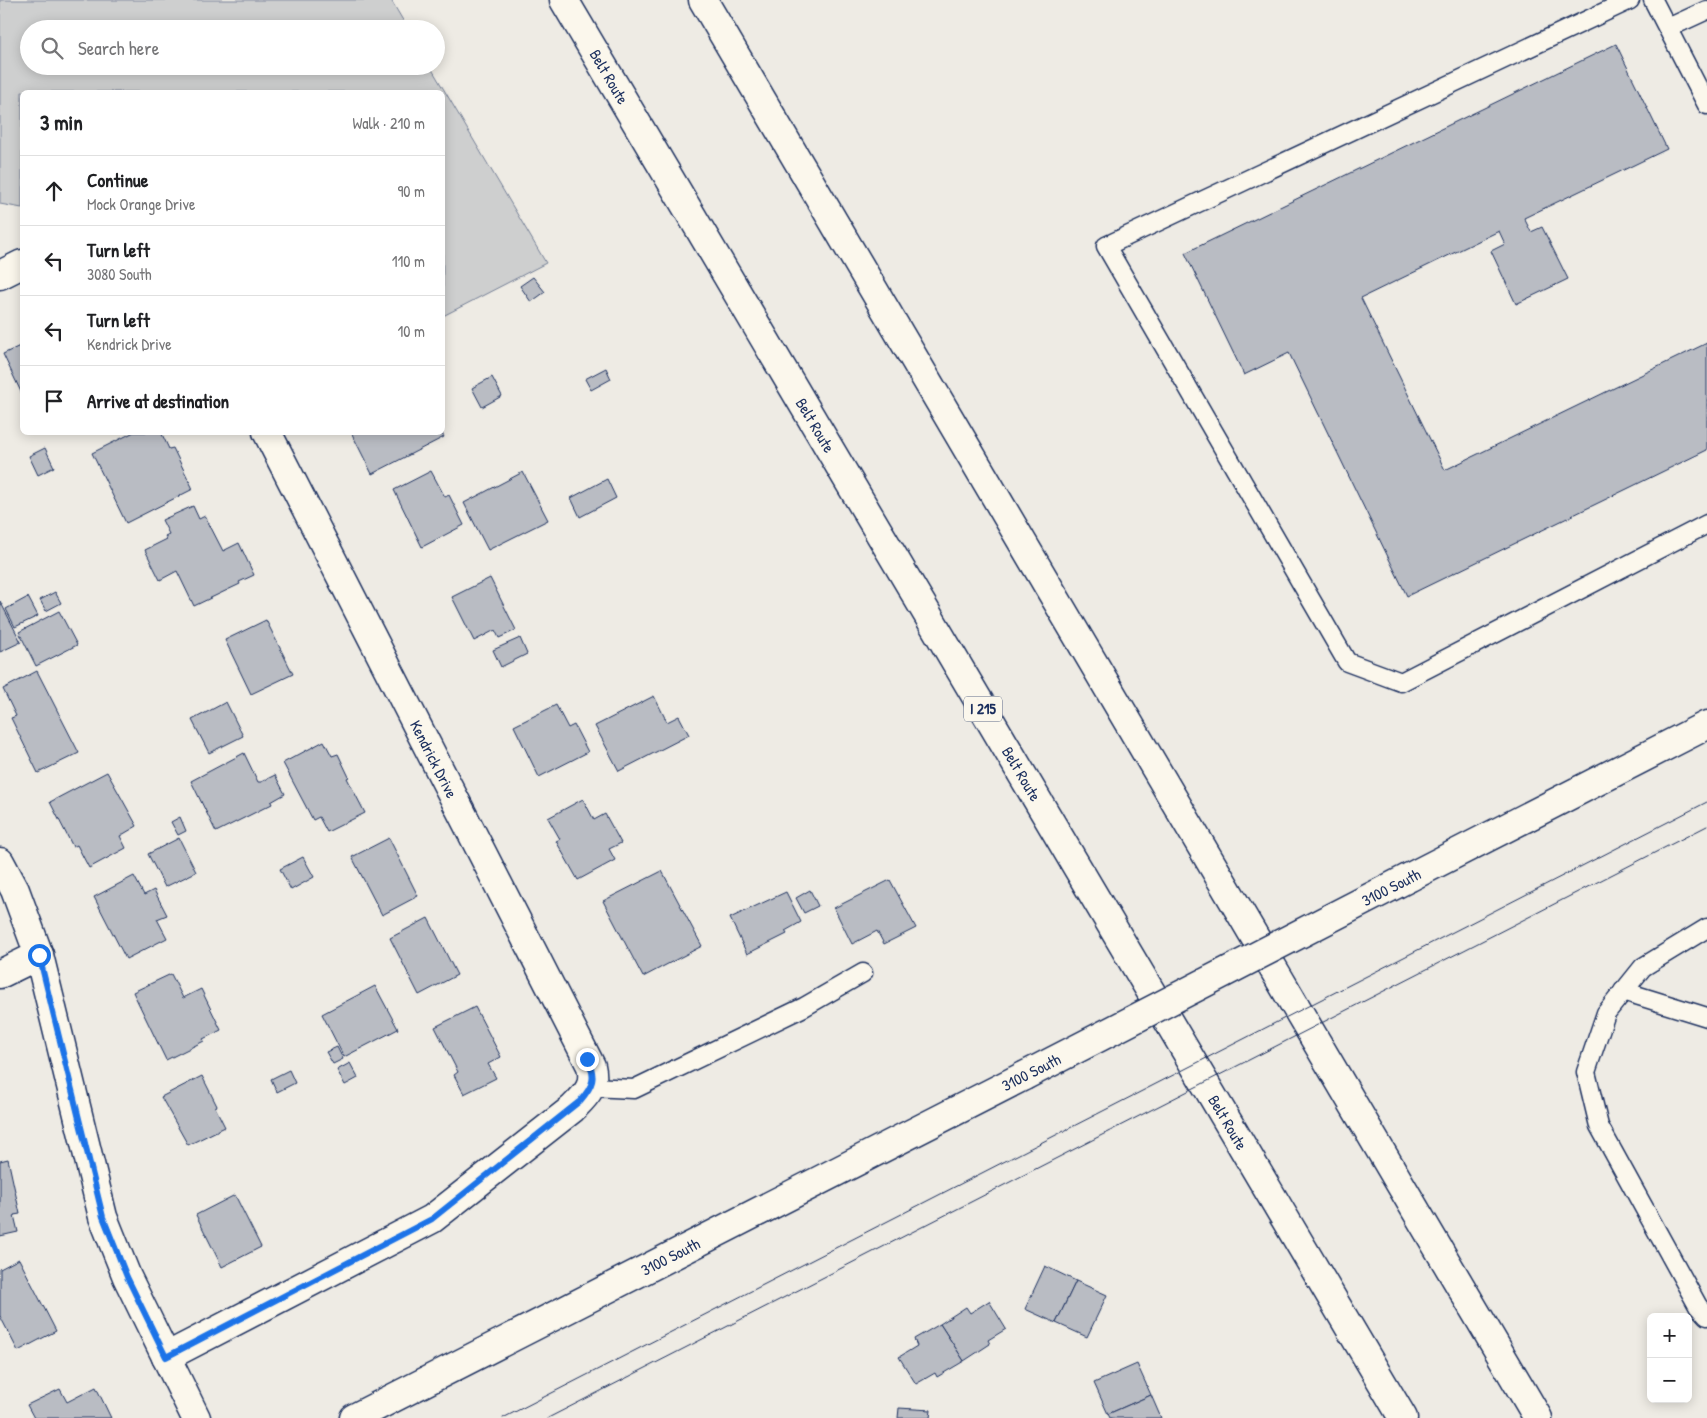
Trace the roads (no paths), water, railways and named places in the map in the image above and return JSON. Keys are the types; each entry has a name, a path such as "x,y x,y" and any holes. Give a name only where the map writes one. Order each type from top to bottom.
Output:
{"main road":[{"name":"Belt Route","path":"564,0 1402,1418"},
{"path":"703,0 1538,1418"},
{"path":"0,275 20,265"},
{"name":"Kendrick Drive","path":"269,435 591,1066 591,1087"},
{"name":"3100 South","path":"354,1418 1707,725"},
{"path":"0,862 15,890 39,955 103,1217 127,1277 196,1418"},
{"path":"0,974 39,955"},
{"path":"166,1357 432,1219 572,1109 591,1087"}],"lane":[{"path":"1630,0 1106,246 1347,662 1401,682 1707,524"},
{"path":"1653,0 1707,105"},
{"path":"1668,28 1707,10"},
{"path":"1707,928 1643,967 1606,1013 1586,1072 1599,1126 1698,1306 1707,1316"},
{"path":"591,1087 634,1090 804,1007 863,973"},
{"path":"1623,991 1707,1017"}],"tram line":[{"path":"503,1418 1707,802"},
{"path":"548,1418 1707,826"}]}
